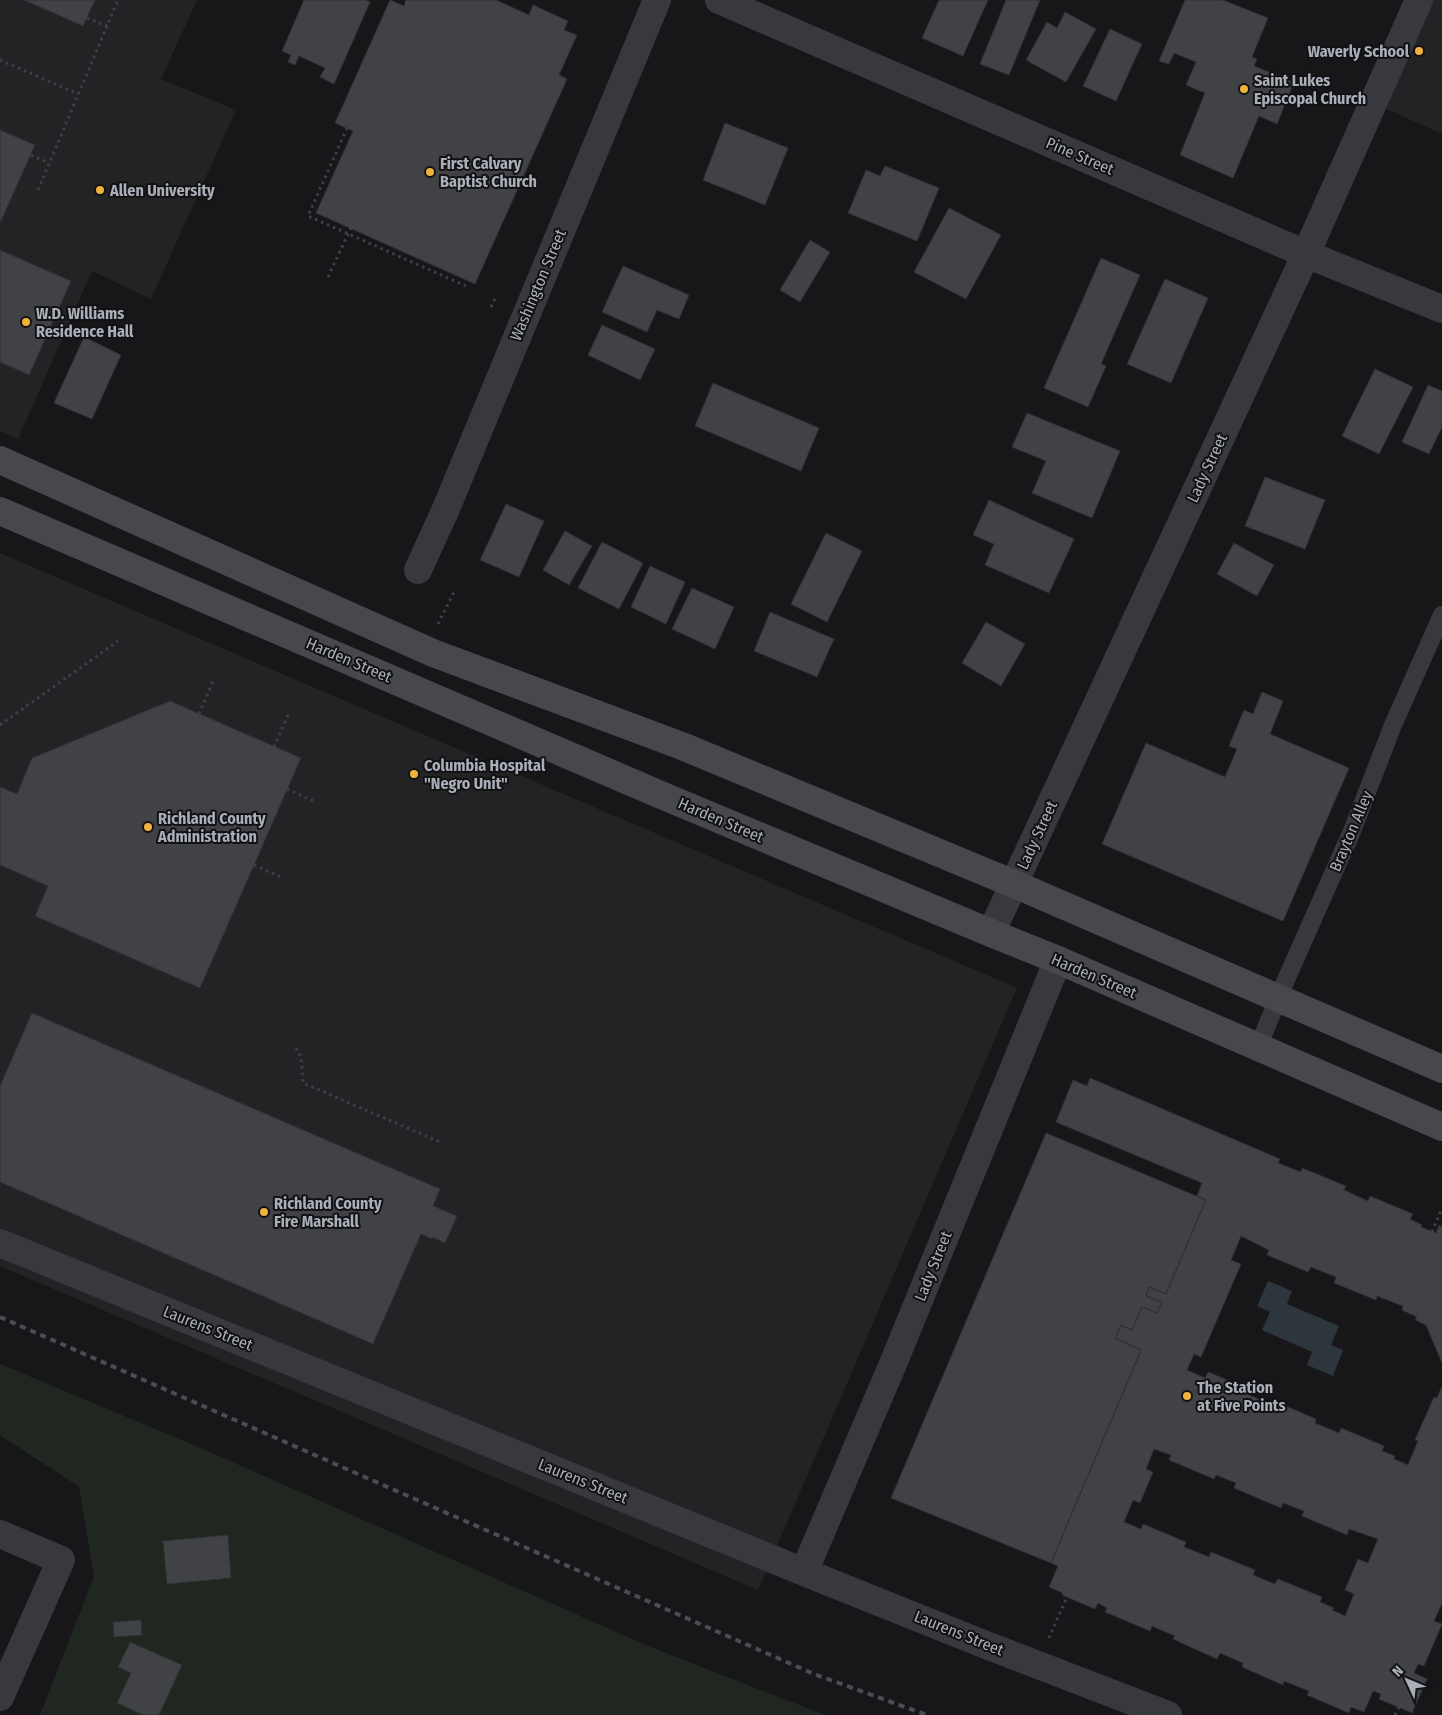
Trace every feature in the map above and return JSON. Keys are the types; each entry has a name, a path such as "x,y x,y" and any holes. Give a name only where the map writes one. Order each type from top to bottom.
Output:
{"main road":[{"path":"0,460 432,653 682,746 1014,884 1442,1068"},
{"name":"Harden Street","path":"0,511 661,795 1058,960 1442,1128"}],"street":[{"name":"Washington Street","path":"418,570 445,511 657,0"},
{"name":"Pine Street","path":"719,0 1306,254 1442,309"},
{"name":"Lady Street","path":"991,933 1306,254 1419,0"},
{"name":"Lady Street","path":"804,1572 895,1359 1058,960"},
{"name":"Laurens Street","path":"0,1243 804,1572 1168,1715"},
{"path":"0,1534 61,1560 0,1697"}],"lane":[{"name":"Brayton Alley","path":"1258,1047 1352,831 1393,725 1442,615"}],"path":[{"path":"38,190 118,0"},
{"path":"87,18 107,26"},
{"path":"0,60 78,94"},
{"path":"347,128 308,216 466,286"},
{"path":"31,155 49,163"},
{"path":"328,277 351,228"},
{"path":"491,307 495,299"},
{"path":"435,631 455,590"},
{"path":"0,725 118,641"},
{"path":"199,714 213,681"},
{"path":"274,746 290,713"},
{"path":"287,790 316,802"},
{"path":"254,866 283,878"},
{"path":"296,1048 301,1057 303,1083 440,1142"},
{"path":"1432,1232 1442,1208"},
{"path":"1048,1639 1067,1597"},
{"path":"1395,1715 1399,1708"}],"shaded area":[{"name":"Allen University","path":"0,0 197,0 161,79 236,110 151,299 92,271 18,439 0,431"},
{"name":"Waverly School","path":"1419,0 1442,0 1442,134 1373,103"},
{"path":"0,553 1017,988 758,1590 0,1266"},
{"path":"1268,1281 1292,1291 1287,1304 1339,1326 1331,1345 1343,1350 1333,1376 1307,1365 1312,1352 1262,1330 1270,1312 1257,1306"},
{"path":"0,1364 203,1449 648,1646 825,1715 40,1715 94,1576 79,1487 0,1435"}],"building":[{"path":"24,0 95,0 83,26"},
{"path":"304,0 365,0 370,2 334,84 320,77 325,68 299,56 295,65 288,62 291,55 282,51"},
{"name":"First Calvary Baptist Church","path":"390,0 404,6 406,0 496,0 529,15 533,5 568,21 564,30 577,35 559,75 567,79 475,284 316,213 353,131 335,123"},
{"path":"939,0 988,0 963,56 922,38"},
{"path":"1006,0 1040,0 1009,75 980,64"},
{"name":"Saint Lukes Episcopal Church","path":"1185,0 1223,0 1268,18 1252,57 1257,59 1254,66 1294,82 1277,124 1259,116 1233,178 1180,155 1205,93 1186,85 1196,62 1174,53 1169,64 1159,61"},
{"path":"1065,12 1096,29 1066,82 1026,60 1047,22 1057,28"},
{"path":"1110,29 1142,44 1116,101 1083,86"},
{"path":"725,123 788,148 765,205 703,180"},
{"path":"0,130 35,145 0,223"},
{"path":"885,166 939,188 917,241 848,213 866,170 880,176"},
{"path":"949,208 1001,235 966,299 914,272"},
{"path":"810,240 830,252 800,302 780,290"},
{"name":"W.D. Williams Residence Hall","path":"0,250 71,281 29,375 0,362"},
{"path":"1101,258 1140,275 1101,364 1106,366 1088,407 1044,388"},
{"path":"623,266 689,295 679,319 657,310 647,332 602,312"},
{"path":"1165,279 1208,298 1171,383 1127,364"},
{"path":"602,325 655,349 640,380 588,355"},
{"path":"84,337 121,355 92,419 54,403"},
{"path":"1375,369 1413,387 1379,454 1342,436"},
{"path":"713,383 819,428 801,471 695,426"},
{"path":"1428,385 1442,391 1442,427 1429,454 1402,442"},
{"path":"1027,413 1120,451 1092,518 1032,493 1046,461 1012,447"},
{"path":"1265,477 1325,500 1305,549 1245,526"},
{"path":"989,500 1074,539 1049,593 985,565 994,544 973,535"},
{"path":"506,504 544,521 519,577 480,560"},
{"path":"565,531 592,546 569,585 543,570"},
{"path":"826,533 862,551 827,622 791,604"},
{"path":"602,542 643,563 619,609 578,588"},
{"path":"1234,543 1274,565 1257,596 1217,574"},
{"path":"650,566 685,582 666,624 631,607"},
{"path":"692,588 734,607 715,649 672,629"},
{"path":"770,612 834,639 817,677 754,651"},
{"path":"986,622 1025,644 1001,686 962,663"},
{"path":"1262,692 1283,701 1270,734 1349,768 1283,921 1102,844 1146,743 1225,777 1237,749 1229,746 1244,710 1253,714"},
{"path":"170,701 301,758 200,988 35,916 48,886 0,865 0,787 17,794 32,758"},
{"path":"32,1013 440,1189 433,1206 457,1216 445,1243 421,1234 373,1344 0,1182 0,1086"},
{"name":"The Station at Five Points","path":"1090,1078 1280,1159 1278,1163 1301,1172 1302,1168 1346,1186 1344,1190 1368,1201 1370,1196 1413,1214 1410,1219 1422,1225 1421,1227 1436,1233 1439,1225 1442,1227 1442,1363 1426,1325 1415,1320 1417,1317 1402,1310 1403,1306 1377,1296 1376,1300 1334,1283 1336,1277 1311,1267 1308,1272 1267,1255 1269,1250 1241,1236 1231,1260 1241,1264 1201,1357 1194,1354 1187,1370 1205,1378 1208,1372 1251,1390 1249,1395 1273,1405 1274,1401 1316,1419 1315,1423 1339,1433 1341,1428 1384,1446 1382,1451 1395,1456 1394,1459 1408,1465 1418,1441 1415,1440 1434,1397 1437,1398 1442,1386 1442,1603 1434,1621 1442,1624 1424,1666 1418,1664 1414,1673 1427,1679 1412,1713 1379,1699 1381,1694 1373,1691 1364,1712 1351,1707 1349,1713 1307,1695 1309,1691 1284,1681 1283,1685 1242,1667 1243,1663 1220,1653 1217,1659 1173,1639 1175,1636 1152,1626 1150,1631 1105,1612 1107,1608 1098,1603 1095,1609 1062,1595 1063,1593 1049,1587 1058,1566 1051,1563 1141,1350 1115,1338 1121,1325 1132,1330 1142,1307 1157,1313 1162,1302 1146,1296 1149,1287 1166,1294 1206,1200 1197,1196 1202,1183 1056,1122 1073,1080 1087,1086","holes":["1154,1449 1171,1455 1169,1460 1214,1479 1216,1475 1236,1483 1234,1488 1281,1508 1283,1503 1304,1511 1302,1516 1347,1535 1349,1529 1378,1539 1368,1563 1358,1559 1345,1590 1354,1594 1345,1616 1332,1610 1334,1608 1320,1602 1322,1597 1278,1579 1275,1584 1253,1575 1255,1570 1211,1552 1209,1557 1184,1547 1186,1542 1143,1524 1141,1529 1124,1522 1133,1500 1140,1503 1153,1472 1146,1469"]},
{"path":"1046,1133 1206,1200 1166,1294 1149,1287 1146,1296 1162,1302 1157,1313 1142,1307 1132,1330 1121,1325 1115,1338 1141,1350 1051,1563 891,1498"},
{"path":"228,1535 231,1578 167,1584 163,1541"},
{"path":"141,1620 142,1635 114,1637 113,1622"},
{"path":"130,1642 182,1665 159,1715 143,1715 117,1703 131,1673 118,1667"}],"railway":[{"path":"0,1317 814,1674 927,1715"}],"place":[{"name":"Waverly School","path":"1419,51"},
{"name":"Saint Lukes Episcopal Church","path":"1244,89"},
{"name":"First Calvary Baptist Church","path":"430,172"},
{"name":"Allen University","path":"100,190"},
{"name":"W.D. Williams Residence Hall","path":"26,322"},
{"name":"Columbia Hospital \"Negro Unit\"","path":"414,774"},
{"name":"Richland County Administration","path":"148,827"},
{"name":"Richland County Fire Marshall","path":"264,1212"},
{"name":"The Station at Five Points","path":"1187,1396"}]}
